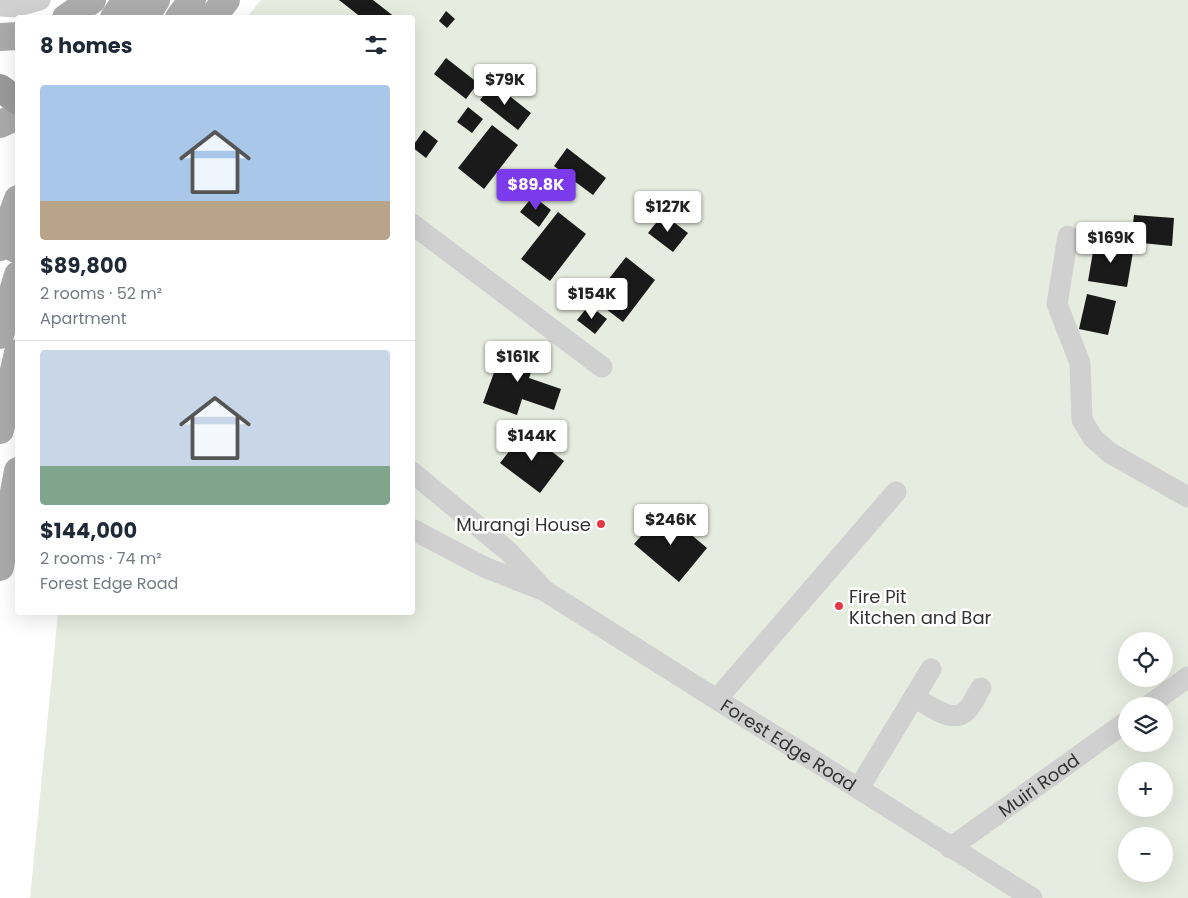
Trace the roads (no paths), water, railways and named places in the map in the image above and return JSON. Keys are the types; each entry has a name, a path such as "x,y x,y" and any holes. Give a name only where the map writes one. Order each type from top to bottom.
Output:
{"highway":[{"path":"0,88 15,99"}],"main road":[{"path":"70,15 92,0"},
{"path":"89,15 97,0"},
{"path":"116,15 126,0"},
{"path":"146,15 156,0"},
{"path":"181,15 192,0"},
{"path":"214,15 226,0"},
{"path":"0,37 15,36"},
{"path":"0,124 15,117"},
{"path":"0,246 15,207"},
{"path":"0,240 15,248"},
{"path":"0,335 15,282"},
{"path":"0,430 15,366"},
{"path":"0,567 15,487"}],"street":[{"path":"0,6 14,7 40,0"},
{"path":"415,226 602,367"},
{"path":"1068,236 1057,304 1080,363 1082,376 1082,420 1088,432 1110,452 1188,497"},
{"name":"Forest Edge Road","path":"415,480 509,552 545,591"},
{"path":"717,699 896,492"},
{"name":"Forest Edge Road","path":"415,531 475,563 545,591 1032,898"},
{"path":"859,788 931,669"},
{"path":"1160,697 1188,677"},
{"path":"914,697 948,715 956,716 966,712 981,688"},
{"name":"Muiri Road","path":"950,848 1118,728"}],"place":[{"name":"Murangi House","path":"601,524"},
{"name":"Fire Pit Kitchen and Bar","path":"839,606"}]}
